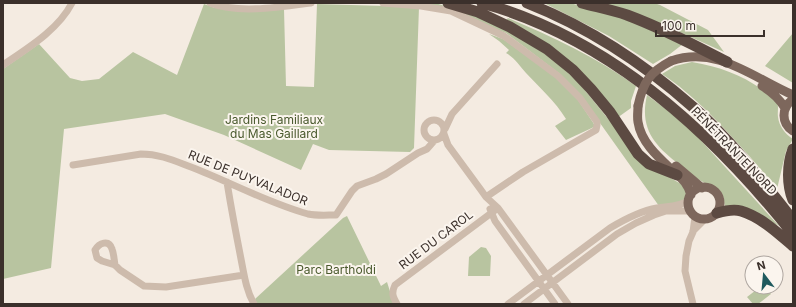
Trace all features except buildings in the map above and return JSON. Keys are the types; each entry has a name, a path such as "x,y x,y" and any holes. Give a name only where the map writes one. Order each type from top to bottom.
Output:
{"highway":[{"path":"448,3 478,12 510,27 547,49 573,70 610,112 638,154 649,164 677,175"},
{"name":"PÉNÉTRANTE NORD","path":"482,3 523,16 596,52 660,97 682,115 723,155 780,217 793,234"},
{"name":"PÉNÉTRANTE NORD","path":"527,3 554,14 603,41 644,68 688,102 723,136 793,220"},
{"path":"582,3 625,15 659,28 690,42 727,62"},
{"path":"793,149 788,174 793,200"},
{"path":"717,213 740,210 757,218 793,246"}],"main road":[{"path":"639,106 640,116 645,130 650,140 661,154 702,188 713,190 718,196 720,204 717,213 712,217 705,219 691,206 688,186 649,146 643,136 638,122 639,106 652,78 672,62 692,56 706,56 727,62 793,94"},
{"path":"672,62 693,60 715,63 747,76 771,91 785,108"},
{"path":"793,99 785,108 784,113 785,123 793,131"},
{"path":"691,206 697,189 702,188"}],"street":[{"path":"3,64 24,51 46,33 69,10 72,3"},
{"path":"210,3 235,8 278,7 311,3"},
{"path":"383,3 420,6 451,11 504,36 558,76 580,98 598,125 596,130 523,172 486,198"},
{"path":"418,153 425,135 424,127 427,123 433,120 440,122 452,114 497,64"},
{"path":"425,135 429,139 441,136 452,114"},
{"path":"440,122 441,136"},
{"name":"RUE DU CAROL","path":"441,136 494,210 547,274 568,304"},
{"name":"RUE DE PUYVALADOR","path":"73,165 142,154 153,154 165,157 308,214 336,215 352,191 358,186 376,179 427,149 441,136"},
{"path":"227,182 244,275 248,293 254,304"},
{"path":"691,206 693,232"},
{"path":"508,304 610,228 637,213 656,208 691,206"},
{"path":"524,304 617,234 654,215 691,206"},
{"name":"RUE DU CAROL","path":"494,210 495,221 555,304"},
{"name":"RUE DU CAROL","path":"397,304 392,295 395,285 494,210"},
{"path":"694,304 685,271 689,241 693,232 705,219"},
{"path":"115,265 144,286 166,287 213,281 244,275"}],"green space":[{"path":"423,3 435,3 499,25 537,48 560,65 579,83 609,120 669,177 681,184 687,191 686,198 680,202 659,206 595,116 560,74 506,33"},
{"path":"544,3 570,3 616,16 683,44 653,64 609,36"},
{"path":"601,3 654,3 660,5 708,30 724,52 673,29"},
{"name":"Jardins Familiaux du Mas Gaillard","path":"204,4 215,8 284,9 286,86 314,87 317,4 419,7 414,148 410,152 329,150 313,144 301,170 224,135 165,114 64,129 51,268 3,279 3,69 39,44 70,78 82,81 99,79 133,52 177,75"},
{"path":"508,18 574,48 636,86 631,101 631,108 617,118 598,92 505,21"},
{"path":"793,33 793,83 765,66"},
{"path":"489,34 503,39 557,78 578,100 594,124 594,127 566,140 555,126 566,119 562,112 517,62 506,53 509,50"},
{"path":"692,62 712,66 738,75 770,94 777,101 778,117 781,127 787,135 793,139 786,151 777,189 743,149 707,111 691,96 662,74 675,66"},
{"path":"647,95 695,134 779,226 757,214 725,207 723,196 716,187 703,182 694,176 663,151 651,136 647,127 645,107"},
{"name":"Parc Bartholdi","path":"347,216 381,286 387,282 394,304 257,304 255,299"},
{"path":"481,247 486,248 491,256 490,276 468,276 469,257"},
{"path":"750,295 770,295 758,304 753,304 747,297"}]}
